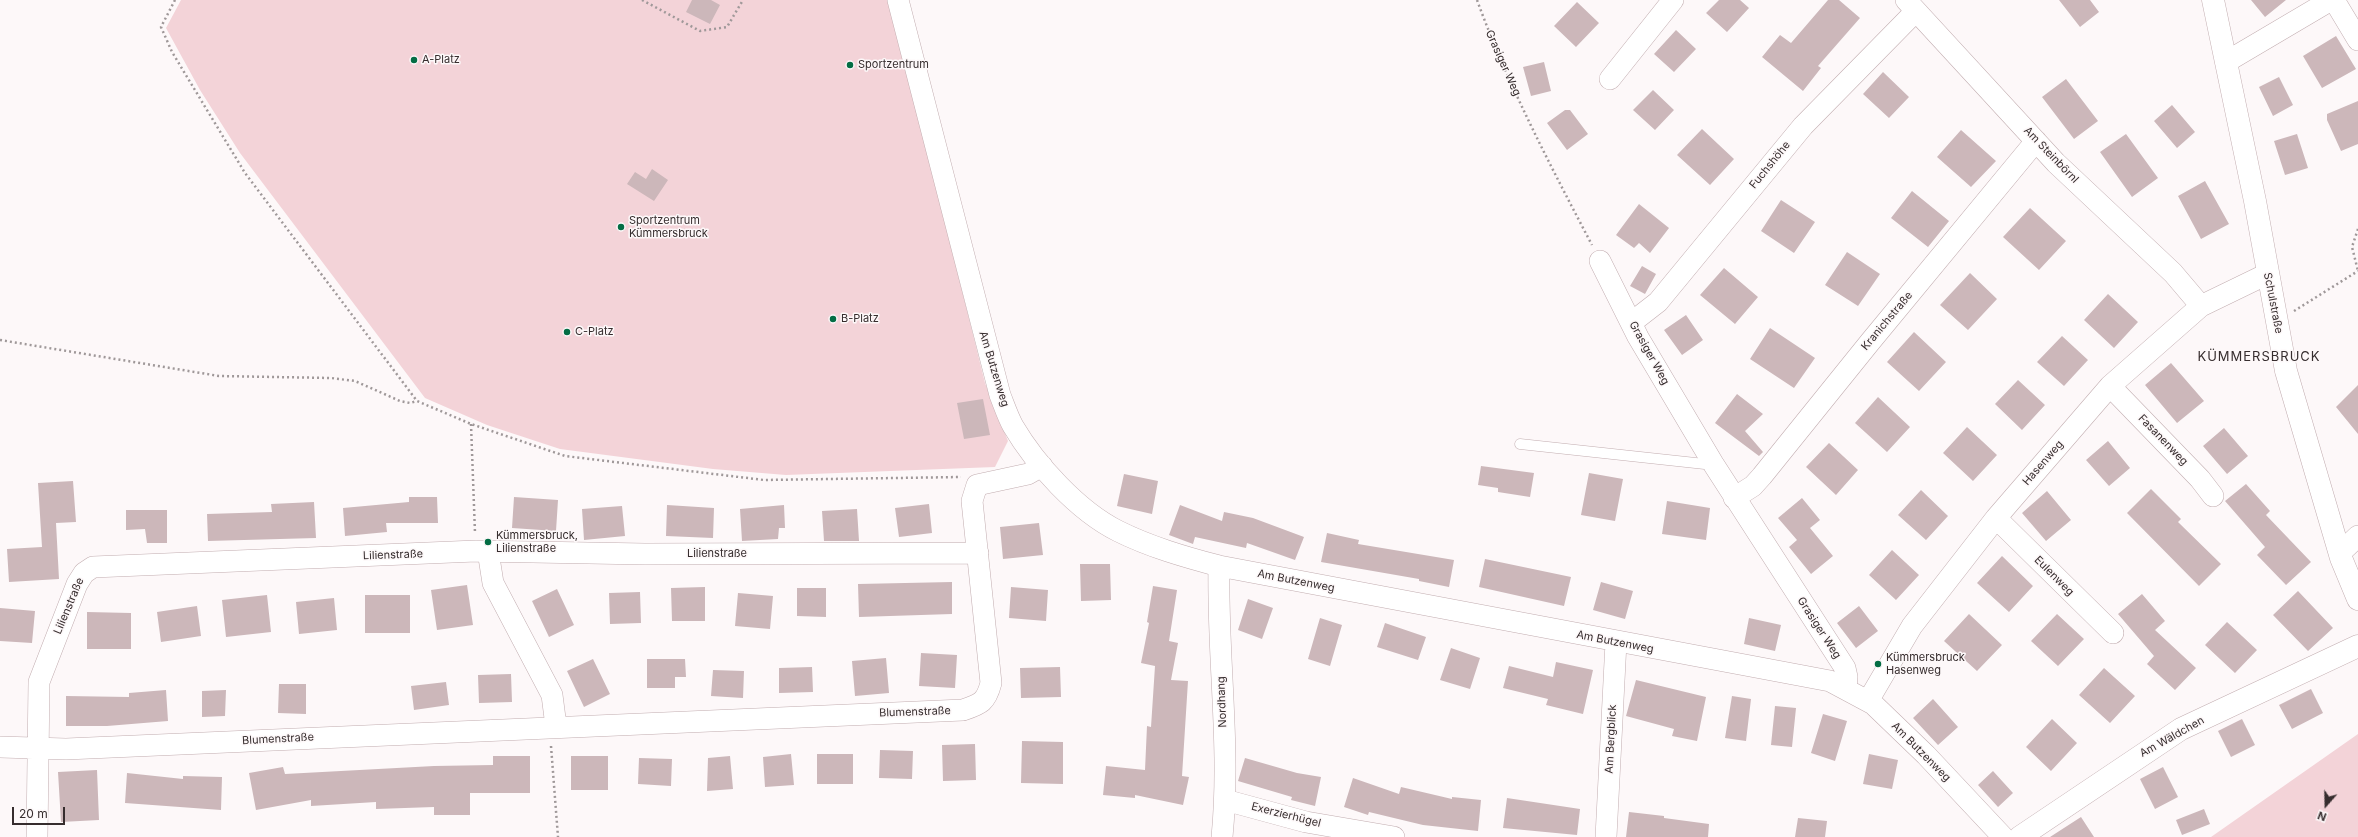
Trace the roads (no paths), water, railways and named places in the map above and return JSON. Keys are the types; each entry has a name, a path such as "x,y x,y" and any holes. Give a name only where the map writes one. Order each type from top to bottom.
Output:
{"street":[{"name":"Am Butzenweg","path":"898,0 992,372 1013,426 1042,466 1068,495 1117,530 1145,544 1219,566 1616,642 1830,681 1868,701 1926,755 2003,837"},
{"path":"1610,79 1673,0"},
{"name":"Schulstraße","path":"2213,0 2255,201 2267,274 2286,371 2340,553 2358,599"},
{"path":"2226,62 2331,0"},
{"path":"2334,0 2358,40"},
{"name":"Am Steinbörnl","path":"1910,6 2056,163 2173,273 2201,306"},
{"name":"Fuchshöhe","path":"1631,323 1658,302 1803,126 1910,6"},
{"name":"Kranichstraße","path":"1734,498 1753,486 1762,476 1870,342 2036,141"},
{"name":"Grasiger Weg","path":"1600,261 1631,323 1714,465 1845,668 1847,677 1846,689"},
{"name":"Hasenweg","path":"1868,701 1912,626 1996,518 2110,386 2201,306 2267,274"},
{"name":"Fasanenweg","path":"2110,386 2213,496"},
{"name":"Blumenstraße","path":"0,748 38,748 963,710 980,704 987,696 990,683 972,501 977,485 1028,474 1042,466"},
{"name":"Eulenweg","path":"1996,518 2112,633"},
{"path":"2340,553 2358,536"},
{"path":"482,551 493,583 552,695 556,726"},
{"name":"Lilienstraße","path":"37,837 39,682 77,584 84,573 93,567 482,551 669,554 978,553"},
{"name":"Nordhang","path":"1219,566 1218,611 1225,800 1222,837"},
{"name":"Am Bergblick","path":"1606,837 1616,642"},
{"name":"Am Wäldchen","path":"2020,837 2181,729 2358,646"},
{"name":"Exerzierhügel","path":"1225,800 1306,822 1394,837"}],"lane":[{"path":"1520,444 1714,465"}],"place":[{"name":"A-Platz","path":"414,60"},
{"name":"Sportzentrum","path":"850,65"},
{"name":"Sportzentrum Kümmersbruck","path":"621,227"},
{"name":"B-Platz","path":"833,319"},
{"name":"C-Platz","path":"567,332"},
{"name":"Kümmersbruck, Lilienstraße","path":"488,542"},
{"name":"Kümmersbruck Hasenweg","path":"1878,664"}],"district":[{"name":"KÜMMERSBRUCK","path":"2259,357"}]}
